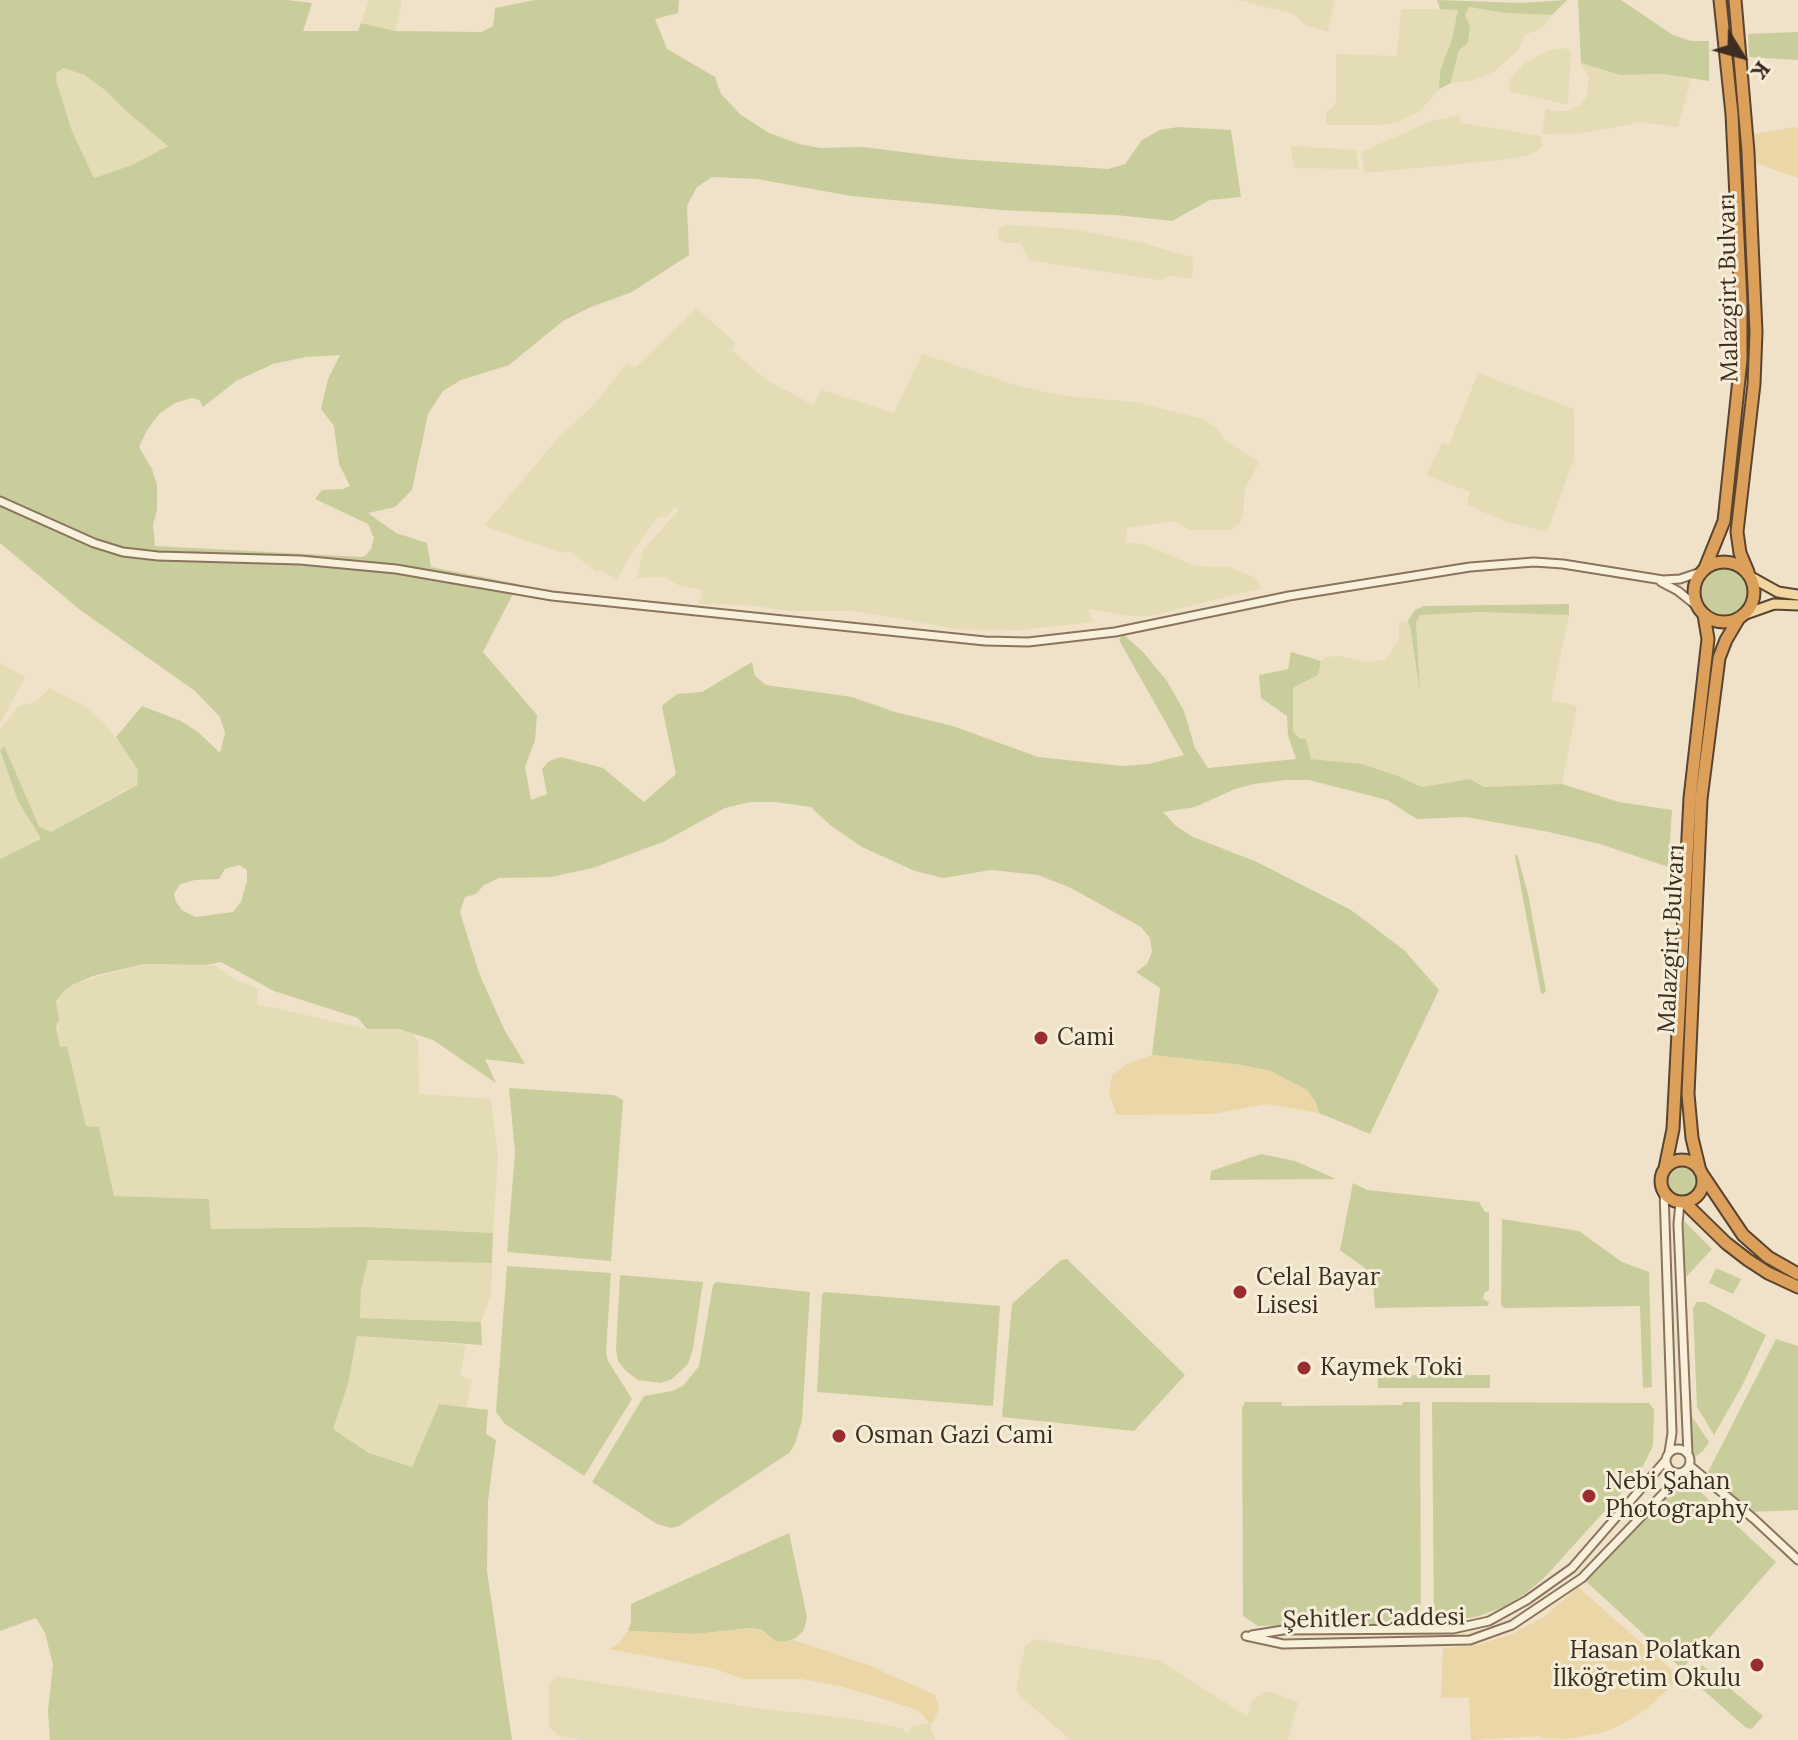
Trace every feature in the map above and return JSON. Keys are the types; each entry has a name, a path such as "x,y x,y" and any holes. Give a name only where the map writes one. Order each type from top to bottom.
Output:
{"highway":[{"name":"Malazgirt Bulvarı","path":"1703,570 1724,521 1741,360 1732,114 1720,0"},
{"name":"Malazgirt Bulvarı","path":"1735,0 1747,139 1756,332 1754,384 1737,532 1740,553 1749,574"},
{"path":"1730,562 1749,574 1754,597 1741,617 1724,622 1701,611 1694,591 1703,570 1714,563 1730,562"},
{"name":"Malazgirt Bulvarı","path":"1665,1168 1673,1129 1690,798 1708,639 1701,611"},
{"name":"Malazgirt Bulvarı","path":"1701,1172 1690,1126 1688,1094 1701,799 1719,658 1723,645 1741,617"},
{"path":"1798,1274 1768,1257 1743,1235 1691,1162 1683,1160 1665,1168 1661,1178 1669,1197 1682,1202 1748,1260 1798,1287"},
{"path":"1682,1202 1695,1197 1700,1190 1701,1172"}],"main road":[{"path":"1749,574 1778,592 1798,595"},
{"path":"1741,617 1774,604 1798,605"}],"street":[{"path":"0,501 94,543 123,552 158,556 300,560 396,569 552,596 985,641 1069,639 1382,579 1504,564 1563,564 1655,580 1680,579 1703,570"},
{"path":"1655,580 1678,591 1701,611"},
{"path":"1664,1191 1672,1433 1665,1461 1671,1472 1679,1474 1688,1468"},
{"path":"1682,1202 1680,1269 1688,1468"},
{"path":"1669,1452 1677,1449 1688,1454"},
{"name":"Şehitler Caddesi","path":"1665,1461 1572,1568 1527,1600 1489,1621 1453,1629 1283,1630 1246,1636 1283,1644 1470,1640 1512,1625 1582,1578 1688,1468"},
{"path":"1688,1468 1754,1519 1798,1560"}],"shaded area":[{"path":"369,0 402,0 395,31 361,23"},
{"path":"1238,0 1335,0 1328,32 1307,26 1294,14"},
{"path":"1472,6 1505,13 1552,15 1542,28 1525,35 1517,51 1495,71 1474,80 1452,83 1459,50 1470,38 1470,26 1465,15"},
{"path":"1401,9 1459,9 1440,71 1439,89 1421,110 1399,122 1326,125 1326,113 1336,103 1336,54 1397,56"},
{"path":"1550,50 1571,50 1568,105 1509,91 1510,79 1525,63"},
{"path":"1581,63 1620,75 1663,74 1691,79 1678,127 1641,122 1586,133 1542,134 1546,108 1568,111 1580,105 1586,97 1589,79"},
{"path":"66,68 92,80 169,146 132,165 94,178 72,131 56,80 59,70"},
{"path":"1459,115 1461,123 1541,136 1542,147 1530,155 1501,160 1364,173 1362,152 1429,122"},
{"path":"1291,146 1357,150 1358,169 1294,168"},
{"path":"1004,225 1072,229 1139,242 1194,258 1192,279 1172,276 1160,280 1029,260 1021,243 1004,243 998,238 999,229"},
{"path":"696,308 736,343 731,350 767,380 813,405 822,390 894,413 922,354 1021,387 1066,396 1136,402 1202,419 1217,429 1224,440 1259,462 1245,489 1240,523 1231,530 1191,530 1172,521 1127,528 1126,543 1144,544 1195,566 1229,567 1256,578 1262,588 1150,616 1087,609 1094,622 1020,630 956,629 855,611 789,611 748,605 699,604 703,590 680,586 665,577 637,578 643,550 679,510 675,507 667,516 658,517 617,579 600,570 597,572 569,551 563,553 484,526 559,437 593,406 627,363 635,368"},
{"path":"1478,373 1574,409 1574,459 1547,532 1505,521 1467,505 1470,492 1426,475 1442,443 1449,445"},
{"path":"1424,613 1569,615 1551,700 1577,706 1562,784 1484,787 1470,779 1422,787 1362,764 1311,759 1306,739 1299,738 1293,731 1293,688 1318,675 1319,664 1325,657 1341,656 1367,662 1385,660 1399,640 1399,624 1404,621 1410,625 1418,677 1418,617"},
{"path":"0,663 25,677 1,722 0,722"},
{"path":"49,688 83,705 104,723 138,770 139,777 134,788 51,832 39,826 4,747 0,751 0,729 19,706 36,702"},
{"path":"0,752 18,801 41,840 0,859"},
{"path":"144,964 216,966 236,980 258,989 257,1004 367,1029 390,1028 412,1033 418,1041 419,1094 491,1099 498,1156 493,1233 366,1227 211,1229 208,1199 114,1196 99,1127 86,1127 67,1046 60,1047 55,1007 64,991 79,982"},
{"path":"368,1260 492,1263 491,1294 481,1322 360,1318 361,1290"},
{"path":"357,1336 466,1345 460,1376 472,1380 466,1407 439,1404 412,1467 369,1453 333,1429 348,1384"},
{"path":"1035,1639 1160,1661 1248,1717 1251,1702 1263,1692 1298,1702 1288,1740 1071,1740 1021,1697 1016,1689 1025,1646"},
{"path":"558,1676 748,1707 854,1719 902,1728 906,1734 914,1725 925,1724 930,1725 935,1740 582,1740 557,1735 549,1726 549,1684"}],"green space":[{"path":"0,0 287,0 312,3 303,31 358,31 361,23 395,31 482,32 493,26 495,8 535,0 679,0 678,13 655,19 667,49 715,77 721,94 741,115 769,133 799,144 1108,169 1125,164 1142,140 1160,130 1178,127 1231,130 1241,197 1210,200 1172,221 851,196 757,179 712,177 697,187 687,206 689,255 632,292 563,321 509,365 461,380 443,391 428,414 412,490 395,507 368,513 396,533 427,543 431,567 518,584 483,652 537,715 535,740 525,767 531,800 547,794 542,769 549,761 561,757 603,768 644,802 676,774 662,707 664,704 677,694 702,692 752,662 755,676 766,685 852,697 895,712 953,726 1038,757 1123,766 1148,764 1184,755 1119,640 1123,634 1167,681 1184,711 1195,748 1208,768 1296,759 1288,735 1287,716 1261,698 1259,675 1288,669 1291,652 1321,661 1318,675 1293,688 1293,731 1299,738 1306,739 1311,759 1362,764 1422,787 1470,779 1484,787 1562,784 1619,802 1672,810 1668,867 1600,844 1549,832 1466,817 1417,819 1387,800 1309,780 1254,784 1195,807 1163,812 1176,826 1193,837 1257,862 1351,910 1404,950 1439,990 1370,1134 1319,1113 1307,1090 1270,1071 1152,1055 1160,988 1136,972 1147,964 1152,952 1150,938 1141,927 1071,888 1038,875 991,870 943,878 915,871 862,847 830,825 811,807 775,802 750,802 725,808 663,842 593,868 551,877 499,878 484,885 476,894 465,897 460,912 479,973 504,1029 525,1064 485,1059 496,1083 433,1040 399,1029 367,1029 358,1018 274,991 221,962 206,965 144,964 93,976 72,985 56,1002 60,1047 67,1046 86,1126 99,1127 114,1196 209,1199 211,1229 366,1227 493,1233 492,1263 368,1260 361,1290 360,1318 481,1322 482,1345 357,1336 348,1384 333,1429 369,1453 412,1467 439,1404 488,1410 486,1434 496,1440 488,1501 487,1571 512,1740 50,1740 48,1710 53,1665 45,1633 36,1618 0,1631 0,859 41,839 18,801 0,751 4,746 39,826 51,832 137,785 138,770 116,737 142,706 181,721 220,753 225,733 220,717 195,691 79,609 0,543","holes":["64,68 84,75 106,91 168,146 132,165 94,178 72,131 56,80 57,72","340,355 328,379 321,409 334,426 339,464 350,486 322,490 315,499 368,524 374,538 371,549 363,557 155,546 153,525 157,510 157,485 139,447 160,413 175,403 192,398 199,400 203,407 236,381 273,364 306,357","239,865 247,870 241,902 233,912 196,917 183,911 174,894 180,884 219,879 225,869"]},
{"path":"1437,0 1521,3 1567,0 1552,15 1505,13 1469,7 1465,15 1470,26 1468,43 1459,50 1451,83 1439,89 1440,71 1452,39 1458,10 1440,9"},
{"path":"1578,0 1621,0 1673,35 1691,41 1709,41 1709,81 1663,74 1620,75 1581,63"},
{"path":"1798,32 1798,60 1749,57 1748,34"},
{"path":"1724,567 1742,574 1749,592 1742,610 1724,617 1706,610 1699,592 1706,574"},
{"path":"1569,604 1569,615 1478,612 1420,615 1416,622 1420,693 1410,625 1407,622 1415,610 1424,606"},
{"path":"1517,854 1528,894 1546,991 1543,994 1515,856"},
{"path":"509,1088 614,1095 623,1100 611,1261 507,1252 515,1152"},
{"path":"1261,1154 1295,1161 1336,1179 1210,1180 1211,1171"},
{"path":"1682,1165 1693,1170 1698,1181 1693,1192 1682,1197 1671,1192 1666,1181 1671,1170"},
{"path":"1353,1183 1367,1190 1479,1202 1485,1212 1489,1212 1489,1290 1484,1293 1483,1299 1489,1302 1488,1306 1375,1308 1373,1283 1366,1269 1340,1250"},
{"path":"1502,1219 1579,1231 1622,1262 1649,1272 1652,1387 1643,1388 1640,1306 1505,1308 1501,1305"},
{"path":"1684,1221 1712,1249 1686,1277 1691,1415 1709,1442 1692,1459 1681,1423 1674,1228"},
{"path":"1067,1259 1185,1375 1134,1431 1002,1417 1012,1304 1061,1260"},
{"path":"507,1266 611,1273 606,1352 608,1361 632,1399 584,1476 505,1424 496,1412"},
{"path":"1716,1268 1741,1279 1733,1294 1709,1283"},
{"path":"620,1275 703,1282 693,1349 688,1364 672,1379 661,1383 638,1380 618,1361"},
{"path":"716,1282 810,1292 802,1420 789,1453 679,1526 671,1528 657,1524 592,1482 644,1396 683,1386 699,1366"},
{"path":"824,1292 1000,1306 993,1406 817,1392"},
{"path":"1697,1302 1705,1302 1766,1335 1714,1435 1697,1407 1693,1308"},
{"path":"1776,1339 1798,1346 1798,1510 1750,1512 1744,1510 1708,1472"},
{"path":"1378,1375 1490,1375 1490,1388 1378,1388"},
{"path":"1245,1402 1281,1402 1282,1406 1402,1405 1403,1402 1420,1402 1421,1623 1258,1626 1243,1616 1242,1408"},
{"path":"1432,1402 1649,1403 1654,1410 1653,1446 1640,1472 1545,1577 1525,1594 1503,1607 1476,1617 1434,1623"},
{"path":"1684,1481 1694,1486 1776,1562 1682,1669 1581,1577 1665,1485"},
{"path":"789,1533 807,1617 804,1630 796,1638 785,1642 775,1641 762,1630 751,1628 696,1634 628,1631 631,1604"},
{"path":"1702,1665 1763,1716 1752,1729 1745,1727 1691,1679"}],"sand":[{"path":"1798,128 1798,178 1756,163 1754,134"},
{"path":"1152,1055 1270,1071 1307,1090 1319,1113 1266,1104 1213,1114 1117,1115 1109,1093 1112,1076 1127,1064"},
{"path":"1578,1587 1680,1677 1647,1709 1601,1733 1567,1739 1541,1736 1471,1740 1469,1697 1441,1698 1443,1648 1477,1645 1512,1634 1544,1617"},
{"path":"754,1628 780,1642 793,1640 868,1665 935,1695 939,1707 935,1719 930,1725 923,1715 912,1708 840,1686 801,1679 743,1679 716,1669 609,1649 619,1643 628,1631 696,1634"}],"place":[{"name":"Cami","path":"1041,1038"},
{"name":"Celal Bayar Lisesi","path":"1240,1292"},
{"name":"Kaymek Toki","path":"1304,1368"},
{"name":"Osman Gazi Cami","path":"839,1436"},
{"name":"Nebi Şahan Photography","path":"1589,1496"},
{"name":"Hasan Polatkan İlköğretim Okulu","path":"1757,1665"}]}
